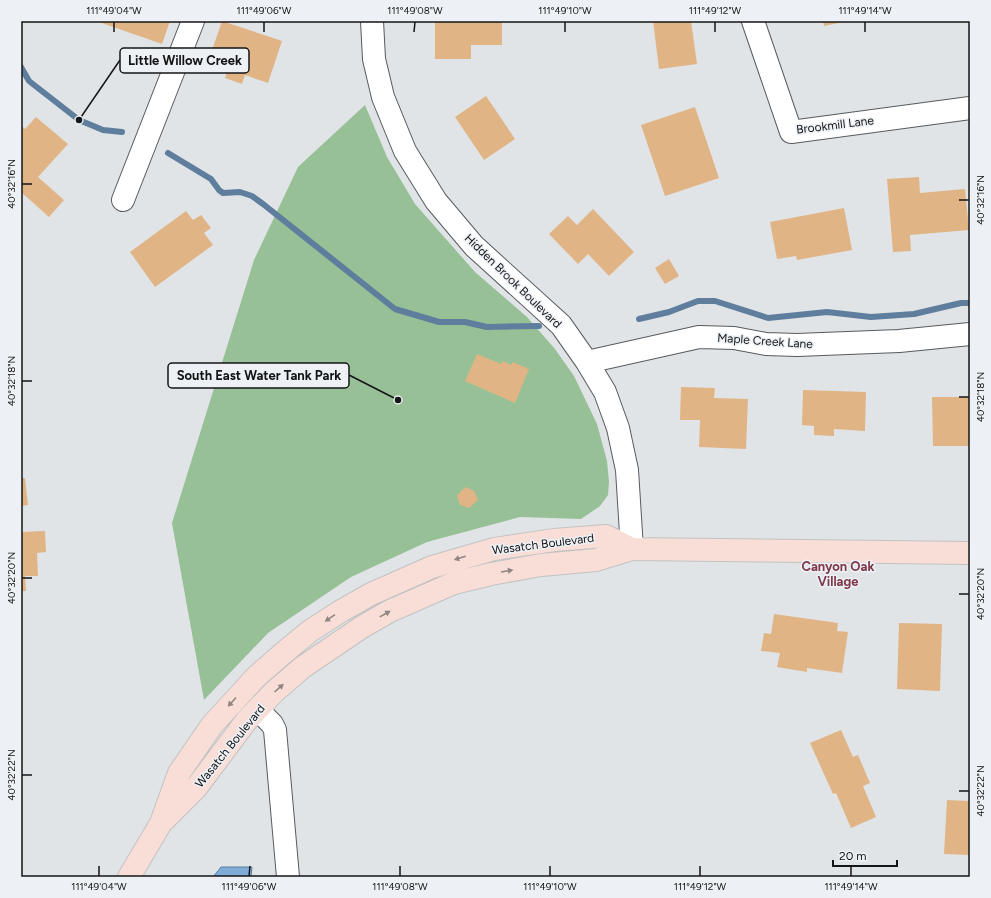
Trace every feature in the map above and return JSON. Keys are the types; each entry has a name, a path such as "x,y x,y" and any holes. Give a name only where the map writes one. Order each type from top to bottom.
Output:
{"main road":[{"name":"Wasatch Boulevard","path":"129,877 162,823 179,773 212,725 237,696 281,654 310,631 371,594 432,567 494,549 546,541 606,536 632,549"},
{"name":"Wasatch Boulevard","path":"162,823 196,788 223,750 258,710 303,667 334,644 390,611 420,597 454,584 491,574 541,566 596,560 632,549 970,553"}],"street":[{"path":"123,200 193,21"},
{"name":"Hidden Brook Boulevard","path":"372,21 374,59 383,97 404,151 436,201 474,246 561,325 587,362 610,404 623,446 629,493 632,549"},
{"name":"Brookmill Lane","path":"753,21 791,132 970,108"},
{"name":"Maple Creek Lane","path":"587,362 699,337 734,338 766,344 797,346 899,341 970,334"},
{"path":"258,710 272,724 275,730 288,877"}],"green space":[{"path":"365,105 387,157 415,204 475,272 527,317 555,349 574,376 597,424 607,461 609,482 608,495 600,506 581,519 520,517 427,542 351,577 268,633 204,700 172,523 254,260 298,167"}],"water":[{"path":"221,867 252,867 251,877 213,877"}],"building":[{"path":"96,21 170,21 162,44"},
{"path":"222,21 282,41 268,83 245,75 242,84 225,78 229,66 209,59"},
{"path":"435,21 502,21 502,45 471,45 471,59 435,59"},
{"path":"653,21 691,21 697,64 659,69"},
{"path":"823,21 844,21 844,22 824,26"},
{"path":"486,96 515,139 484,160 455,117"},
{"path":"695,107 719,178 665,196 641,125"},
{"path":"36,117 68,144 38,177 64,200 49,217 21,192 21,125 25,129"},
{"path":"919,177 920,193 965,189 969,230 910,235 911,251 893,252 887,179"},
{"path":"844,208 852,250 797,260 796,256 777,259 770,222"},
{"path":"593,209 634,252 609,276 588,254 578,264 549,234 568,216 577,225"},
{"path":"186,211 193,220 201,215 211,228 204,233 213,245 155,287 130,252"},
{"path":"669,259 679,276 665,284 655,268"},
{"path":"477,354 501,364 503,361 511,365 513,362 529,369 515,403 465,381"},
{"path":"681,387 715,388 714,398 748,399 746,449 699,447 700,420 680,420"},
{"path":"803,390 866,392 865,431 834,429 834,436 814,435 814,426 802,425"},
{"path":"932,397 970,397 970,446 933,446"},
{"path":"21,478 25,478 28,505 21,506"},
{"path":"465,487 474,491 478,500 469,508 460,505 457,496"},
{"path":"45,531 46,552 37,553 38,576 25,576 26,591 21,591 21,532"},
{"path":"774,614 838,623 837,631 848,632 842,673 807,668 807,672 777,667 780,653 761,651 764,633 771,634"},
{"path":"899,623 942,624 940,691 897,689"},
{"path":"841,730 853,757 858,755 870,783 863,786 876,817 851,828 836,793 833,794 810,743"},
{"path":"947,800 970,801 970,855 944,854"}],"waterway":[{"path":"21,67 29,81 79,120 103,130 122,132"},
{"path":"168,153 211,179 223,193 240,192 252,196 395,309 439,322 465,322 487,327 539,326"},
{"path":"639,319 669,312 698,301 715,301 768,318 827,312 871,317 914,314 961,303 970,303"}],"place":[{"name":"Little Willow Creek","path":"79,120"},
{"name":"South East Water Tank Park","path":"398,400"}],"district":[{"name":"Canyon Oak Village","path":"838,574"}]}
